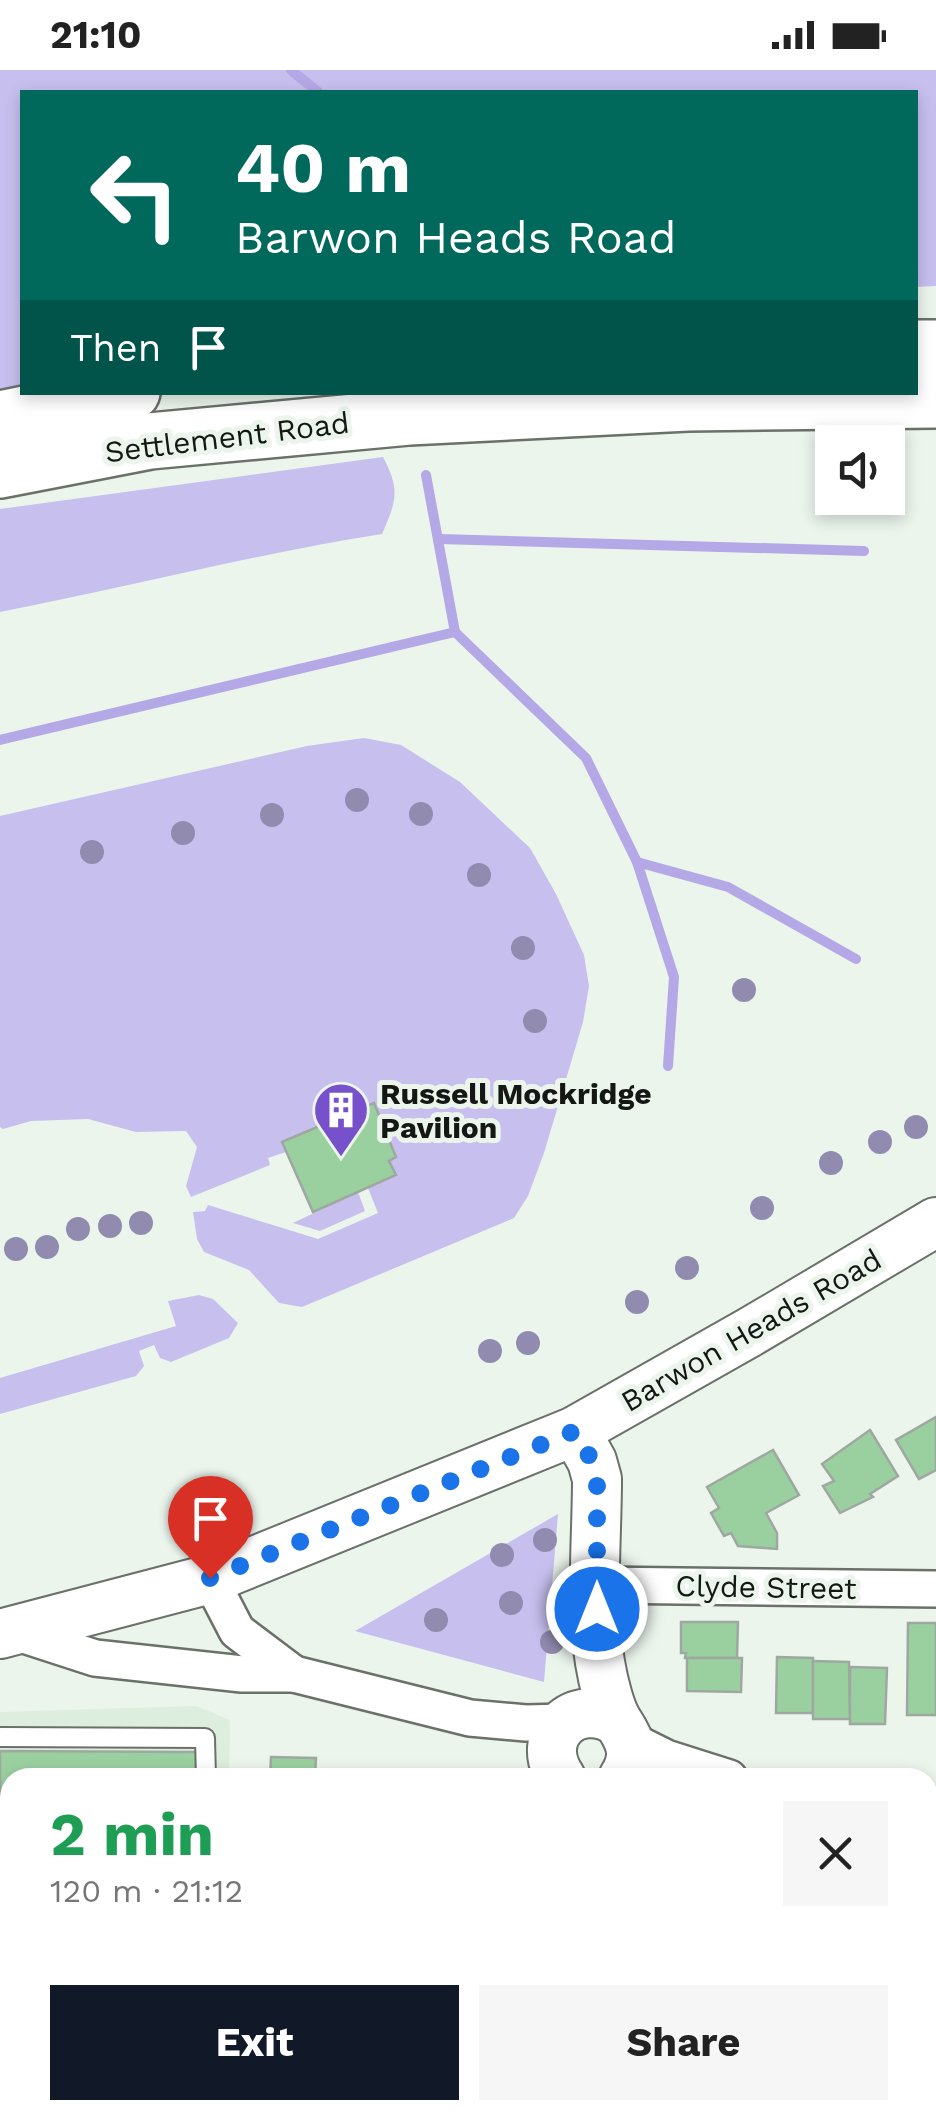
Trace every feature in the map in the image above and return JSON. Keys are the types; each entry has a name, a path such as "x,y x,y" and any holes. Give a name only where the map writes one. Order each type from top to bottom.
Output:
{"highway":[{"name":"Settlement Road","path":"0,420 118,395"},
{"name":"Settlement Road","path":"0,470 150,442 409,417 688,403 936,400"}],"street":[{"name":"Barwon Heads Road","path":"8,1633 210,1578 575,1431 936,1222"},
{"path":"562,1745 586,1683 596,1632 597,1479 575,1431"},
{"path":"210,1578 238,1630 294,1674"},
{"name":"Clyde Street","path":"597,1585 936,1589"},
{"path":"596,1632 604,1680 626,1754"},
{"path":"8,1633 96,1658 242,1674 294,1674 470,1718 525,1745 562,1745 595,1712 626,1754 666,1758 697,1768"}],"lane":[{"path":"0,1737 205,1738 206,1768"}],"shaded area":[{"path":"0,70 936,70 936,286 918,287 918,90 20,90 20,386 0,389"},
{"path":"383,457 394,495 382,534 0,612 0,509"},
{"path":"364,738 401,745 460,782 530,848 584,955 589,986 583,1022 544,1153 528,1196 514,1218 302,1307 279,1303 249,1270 204,1252 197,1239 193,1212 205,1211 208,1205 318,1239 378,1213 368,1188 395,1175 389,1161 396,1157 374,1103 282,1142 286,1152 268,1158 270,1165 191,1197 186,1186 197,1147 186,1131 136,1132 88,1119 31,1121 0,1127 0,816 307,746"},
{"path":"358,1192 365,1211 320,1231 293,1223"},
{"path":"199,1295 213,1299 238,1323 229,1338 171,1362 160,1358 154,1345 139,1351 144,1366 136,1376 0,1414 0,1378 176,1326 168,1301"},
{"path":"558,1514 544,1682 355,1631"},
{"path":"196,1706 230,1720 229,1768 0,1768 0,1712"}],"building":[{"name":"Russell Mockridge Pavilion","path":"374,1103 396,1157 389,1161 396,1175 313,1212 282,1142"},
{"path":"936,1417 936,1470 919,1479 896,1440"},
{"path":"870,1430 898,1476 870,1494 873,1497 840,1513 823,1486 834,1481 822,1464"},
{"path":"773,1450 799,1495 766,1513 777,1533 777,1549 738,1546 731,1533 724,1536 711,1513 719,1508 707,1487"},
{"path":"681,1622 738,1622 737,1658 685,1658 686,1653 681,1653"},
{"path":"908,1623 936,1623 936,1715 907,1715"},
{"path":"777,1657 813,1658 813,1713 776,1713"},
{"path":"687,1658 742,1658 741,1692 687,1691"},
{"path":"813,1661 849,1662 850,1719 813,1719"},
{"path":"850,1667 887,1668 885,1724 850,1724"},
{"path":"0,1751 196,1752 196,1768 0,1768"},
{"path":"271,1757 316,1758 316,1768 270,1768"}],"waterway":[{"path":"291,70 316,90"},
{"path":"0,740 455,632 426,475"},
{"path":"439,539 864,551"},
{"path":"455,632 586,758 637,862 674,977 668,1066"},
{"path":"637,862 728,887 856,959"}],"place":[{"name":"Russell Mockridge Pavilion","path":"341,1159"}],"route":[{"path":"210,1578 575,1431 597,1479 597,1609"}]}
